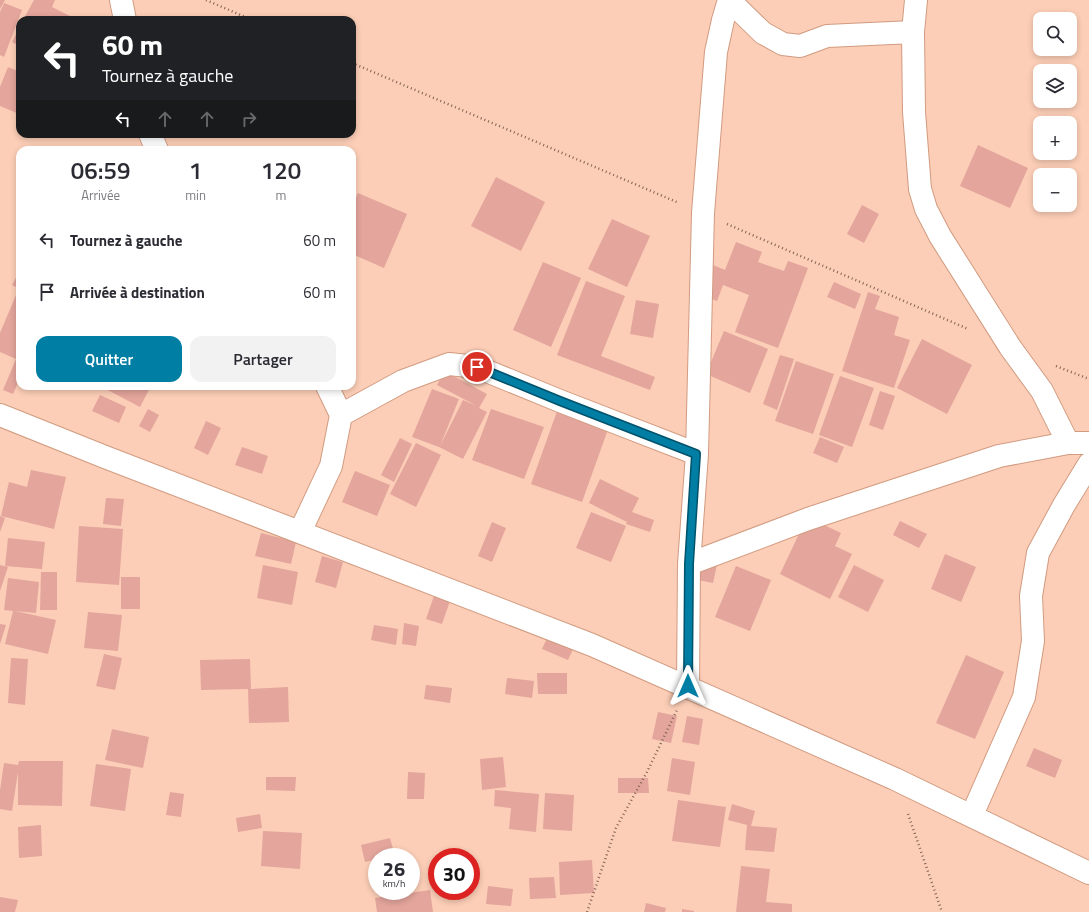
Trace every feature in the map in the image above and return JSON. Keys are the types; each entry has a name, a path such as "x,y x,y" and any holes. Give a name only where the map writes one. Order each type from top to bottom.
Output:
{"street":[{"path":"121,0 124,16"},
{"path":"688,686 689,564 696,454 703,214 716,52 722,20 729,0 763,33 783,44 800,46 827,36 913,32"},
{"path":"689,564 808,519 999,456 1079,443 1010,347 940,236 926,209 920,189 914,112 913,32 916,0"},
{"path":"341,415 403,381 448,364 477,367 696,454"},
{"path":"300,532 331,466 341,415 329,390"},
{"path":"0,415 592,645 688,686 895,779 1089,873"},
{"path":"972,815 1024,697 1034,641 1031,596 1038,553 1064,505 1089,464"}],"path":[{"path":"206,0 243,16"},
{"path":"587,912 616,828 646,772 688,686"},
{"path":"895,779 942,912"}],"building":[{"path":"0,0 5,0 0,9"},
{"path":"34,0 55,0 52,7 70,16 25,16"},
{"path":"4,3 22,10 20,16 16,16 16,26 4,57 0,55 0,12"},
{"path":"16,34 16,44 12,42"},
{"path":"8,67 16,70 16,113 0,106 0,87"},
{"path":"978,145 1028,168 1010,208 960,186"},
{"path":"496,177 545,202 521,251 471,226"},
{"path":"358,193 407,214 384,268 356,256 356,197"},
{"path":"862,205 879,214 864,243 847,234"},
{"path":"612,219 650,236 627,287 588,269"},
{"path":"736,242 762,252 758,262 784,271 788,261 808,268 778,348 735,332 749,295 723,285 717,301 701,295 713,265 725,270"},
{"path":"543,262 581,278 551,347 513,330"},
{"path":"16,278 16,287 12,285"},
{"path":"586,281 625,296 601,356 655,377 650,390 557,355"},
{"path":"834,282 861,294 855,309 827,297"},
{"path":"868,292 880,296 875,309 899,317 894,335 910,340 894,388 842,371"},
{"path":"16,295 16,359 0,352 0,333"},
{"path":"636,300 659,304 653,338 630,334"},
{"path":"724,331 768,349 750,393 706,374"},
{"path":"922,339 972,365 947,414 897,388"},
{"path":"780,355 794,359 777,410 763,404"},
{"path":"16,359 16,387 13,394 3,390"},
{"path":"796,361 834,374 813,434 775,421"},
{"path":"444,371 487,394 479,408 487,412 463,459 439,447 412,437 432,389 459,399 440,446 463,400 477,406 437,385"},
{"path":"840,376 874,388 852,447 819,435"},
{"path":"108,390 149,390 140,407"},
{"path":"880,391 895,396 883,430 869,425"},
{"path":"100,395 126,407 119,423 92,411"},
{"path":"560,403 611,421 582,502 531,484"},
{"path":"148,409 159,415 150,432 139,426"},
{"path":"491,409 544,427 524,479 472,460"},
{"path":"206,421 221,428 208,455 194,448"},
{"path":"820,437 844,447 837,463 813,453"},
{"path":"400,438 412,444 394,482 381,475"},
{"path":"416,443 441,455 416,507 390,494"},
{"path":"242,447 268,456 262,474 235,465"},
{"path":"31,470 66,477 54,529 1,516 9,482 27,487"},
{"path":"355,471 390,485 377,516 342,502"},
{"path":"600,479 639,498 632,512 654,520 650,532 626,524 627,522 589,503"},
{"path":"106,498 124,499 121,526 103,524"},
{"path":"591,512 626,526 611,562 576,548"},
{"path":"0,516 5,518 0,532"},
{"path":"807,517 841,533 835,546 852,554 830,599 780,574"},
{"path":"900,521 927,534 919,548 893,535"},
{"path":"492,522 506,528 492,562 478,556"},
{"path":"79,526 123,529 119,585 76,582"},
{"path":"261,533 296,542 291,564 255,556"},
{"path":"8,538 45,542 42,569 5,566"},
{"path":"703,553 719,556 713,583 698,580"},
{"path":"945,554 976,567 961,602 931,589"},
{"path":"322,556 343,562 336,588 315,582"},
{"path":"0,565 8,567 0,591"},
{"path":"263,565 298,572 292,605 257,598"},
{"path":"854,565 884,580 868,612 838,597"},
{"path":"736,566 771,580 750,631 715,617"},
{"path":"41,572 57,572 57,610 40,610"},
{"path":"121,577 140,577 140,609 121,609"},
{"path":"8,578 39,582 36,613 15,611 56,620 48,654 5,644 13,611 4,610"},
{"path":"435,593 451,598 442,624 426,619"},
{"path":"88,612 122,615 118,651 84,648"},
{"path":"404,623 419,626 416,646 402,644"},
{"path":"0,624 6,625 0,644"},
{"path":"374,625 398,629 396,645 371,640"},
{"path":"548,636 574,647 568,660 542,649"},
{"path":"104,654 122,658 115,690 96,686"},
{"path":"966,655 1004,672 975,739 936,723"},
{"path":"11,658 28,659 25,705 8,703"},
{"path":"250,659 251,689 288,687 289,722 249,723 248,689 201,690 200,660"},
{"path":"537,673 567,673 567,694 538,694"},
{"path":"507,678 534,681 532,698 505,694"},
{"path":"426,685 452,688 450,703 424,699"},
{"path":"658,712 677,716 671,743 652,739"},
{"path":"687,716 703,719 699,745 682,742"},
{"path":"112,729 149,737 143,768 105,760"},
{"path":"1034,748 1062,760 1055,778 1026,766"},
{"path":"503,757 506,787 482,790 480,759"},
{"path":"672,758 695,762 690,795 667,791"},
{"path":"19,761 63,761 62,806 18,805 18,772 12,811 0,809 0,790 4,763 18,765"},
{"path":"96,764 131,769 125,811 90,806"},
{"path":"408,772 425,773 424,799 407,799"},
{"path":"266,777 296,777 295,791 266,790"},
{"path":"618,778 648,778 649,793 618,793"},
{"path":"495,790 539,794 536,832 509,829 511,808 494,806"},
{"path":"170,792 184,794 181,817 166,815"},
{"path":"545,793 574,795 572,831 543,829"},
{"path":"678,800 726,807 720,847 672,841"},
{"path":"732,804 755,811 751,826 777,828 774,852 745,850 747,825 728,820"},
{"path":"260,814 262,828 238,832 236,818"},
{"path":"41,825 42,856 19,858 18,827"},
{"path":"263,831 302,833 300,869 261,866"},
{"path":"390,838 393,848 368,848 368,861 365,862 361,845"},
{"path":"592,860 594,893 560,895 559,862"},
{"path":"741,866 770,869 766,902 792,904 792,912 736,912"},
{"path":"554,877 556,898 530,899 529,878"},
{"path":"488,886 513,889 511,906 486,904"},
{"path":"428,890 428,900 431,900 433,912 377,912 375,900 420,900 420,891"},
{"path":"0,897 18,900 15,912 0,912"},
{"path":"646,903 666,908 665,912 644,912"},
{"path":"682,909 694,911 694,912 682,912"}],"route":[{"path":"477,367 696,454 689,564 688,686"}]}
